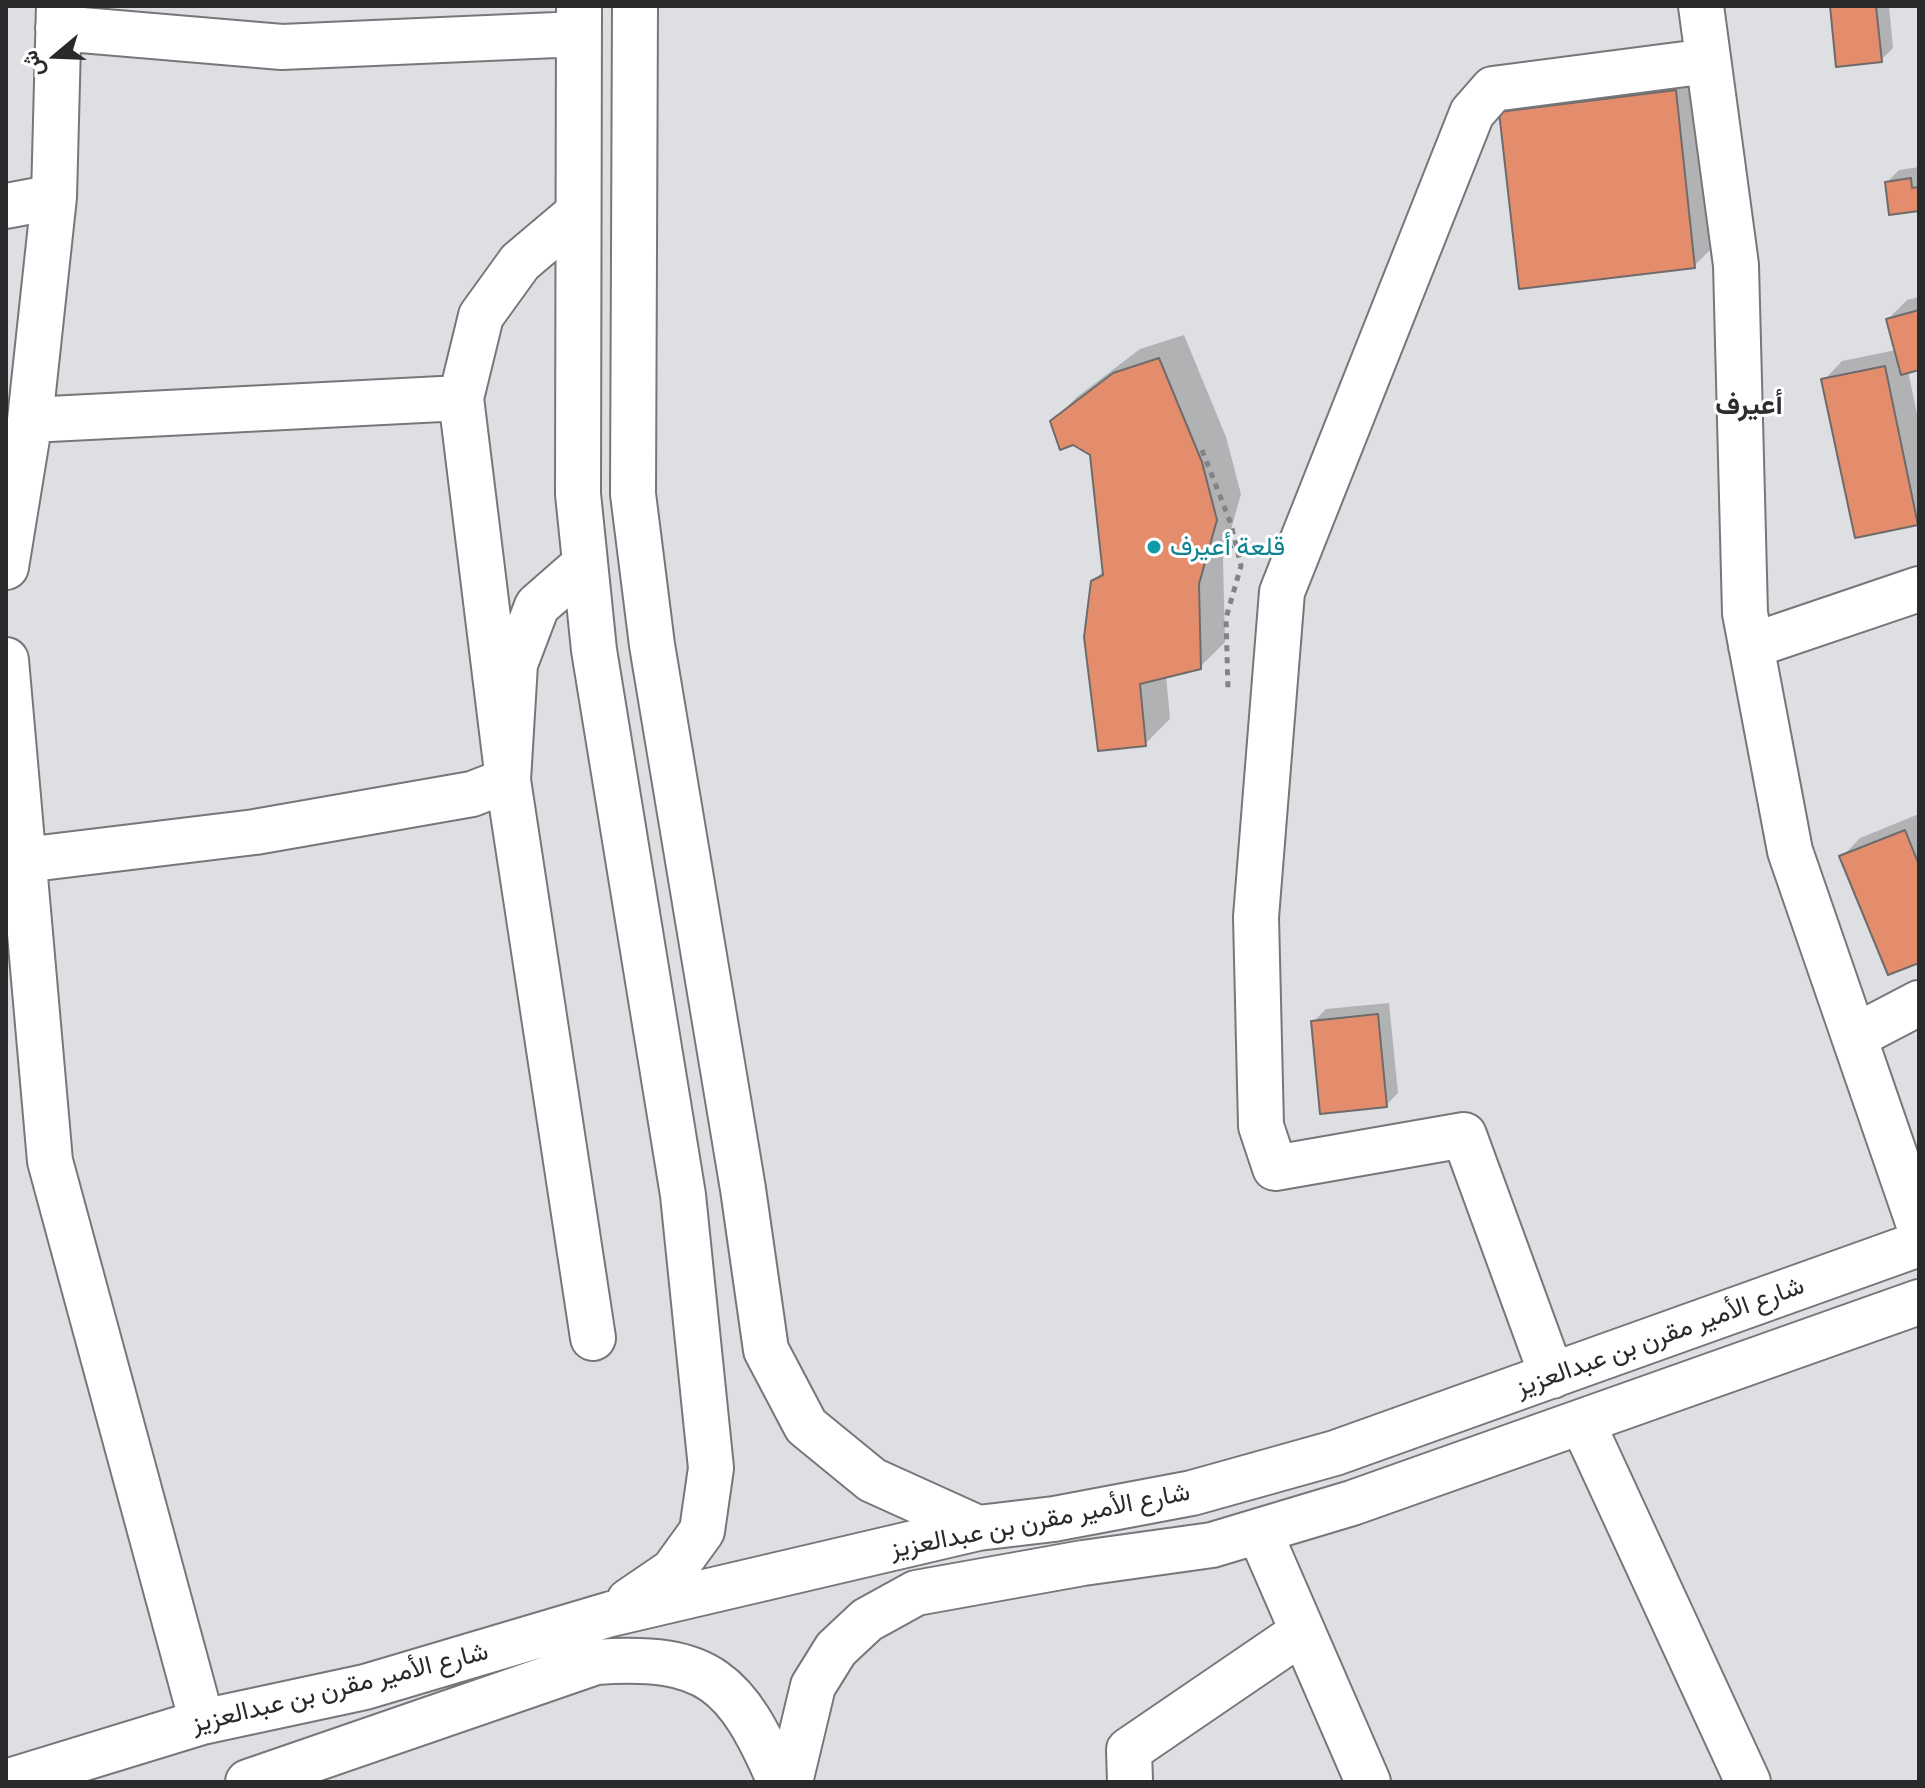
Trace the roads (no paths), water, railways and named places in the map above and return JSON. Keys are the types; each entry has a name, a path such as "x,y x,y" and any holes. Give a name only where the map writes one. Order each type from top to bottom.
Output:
{"street":[{"path":"635,6 633,494 652,645 743,1189 766,1350 806,1426 872,1480 978,1528"},
{"path":"1701,6 1736,265 1745,613 1790,851 1919,1225"},
{"path":"6,567 30,420 54,197 58,17 282,47 579,20 578,494 594,650 683,1195 711,1468 702,1531 673,1571 611,1614"},
{"path":"1552,1376 1464,1135 1275,1168 1261,1126 1256,917 1282,592 1472,113 1493,89 1708,61"},
{"path":"6,206 54,197"},
{"path":"578,213 520,262 481,316 461,398 508,780 593,1338"},
{"path":"30,420 461,398"},
{"path":"508,780 515,664 537,606 585,564"},
{"path":"1751,646 1919,589"},
{"path":"6,660 50,1161 202,1722"},
{"path":"24,860 255,832 472,794 508,780"},
{"path":"1854,1037 1919,1003"},
{"name":"شارع الأمير مقرن بن عبدالعزيز","path":"6,1782 202,1722 365,1687 611,1614 978,1528 1054,1519 1192,1493 1335,1453 1919,1244"},
{"name":"شارع الأمير مقرن بن عبدالعزيز","path":"790,1782 813,1686 836,1649 867,1620 916,1593 1083,1563 1212,1545 1352,1503 1919,1302"},
{"path":"1582,1422 1748,1782"},
{"path":"1259,1531 1368,1782"},
{"path":"1130,1782 1129,1750 1302,1632"},
{"name":"شارع الأمير مقرن بن عبدالعزيز","path":"248,1782 596,1662 670,1662 707,1675 741,1704 758,1731 780,1782"}],"place":[{"name":"قلعة أعيرف","path":"1154,547"}],"district":[{"name":"أعيرف","path":"1749,406"}]}
